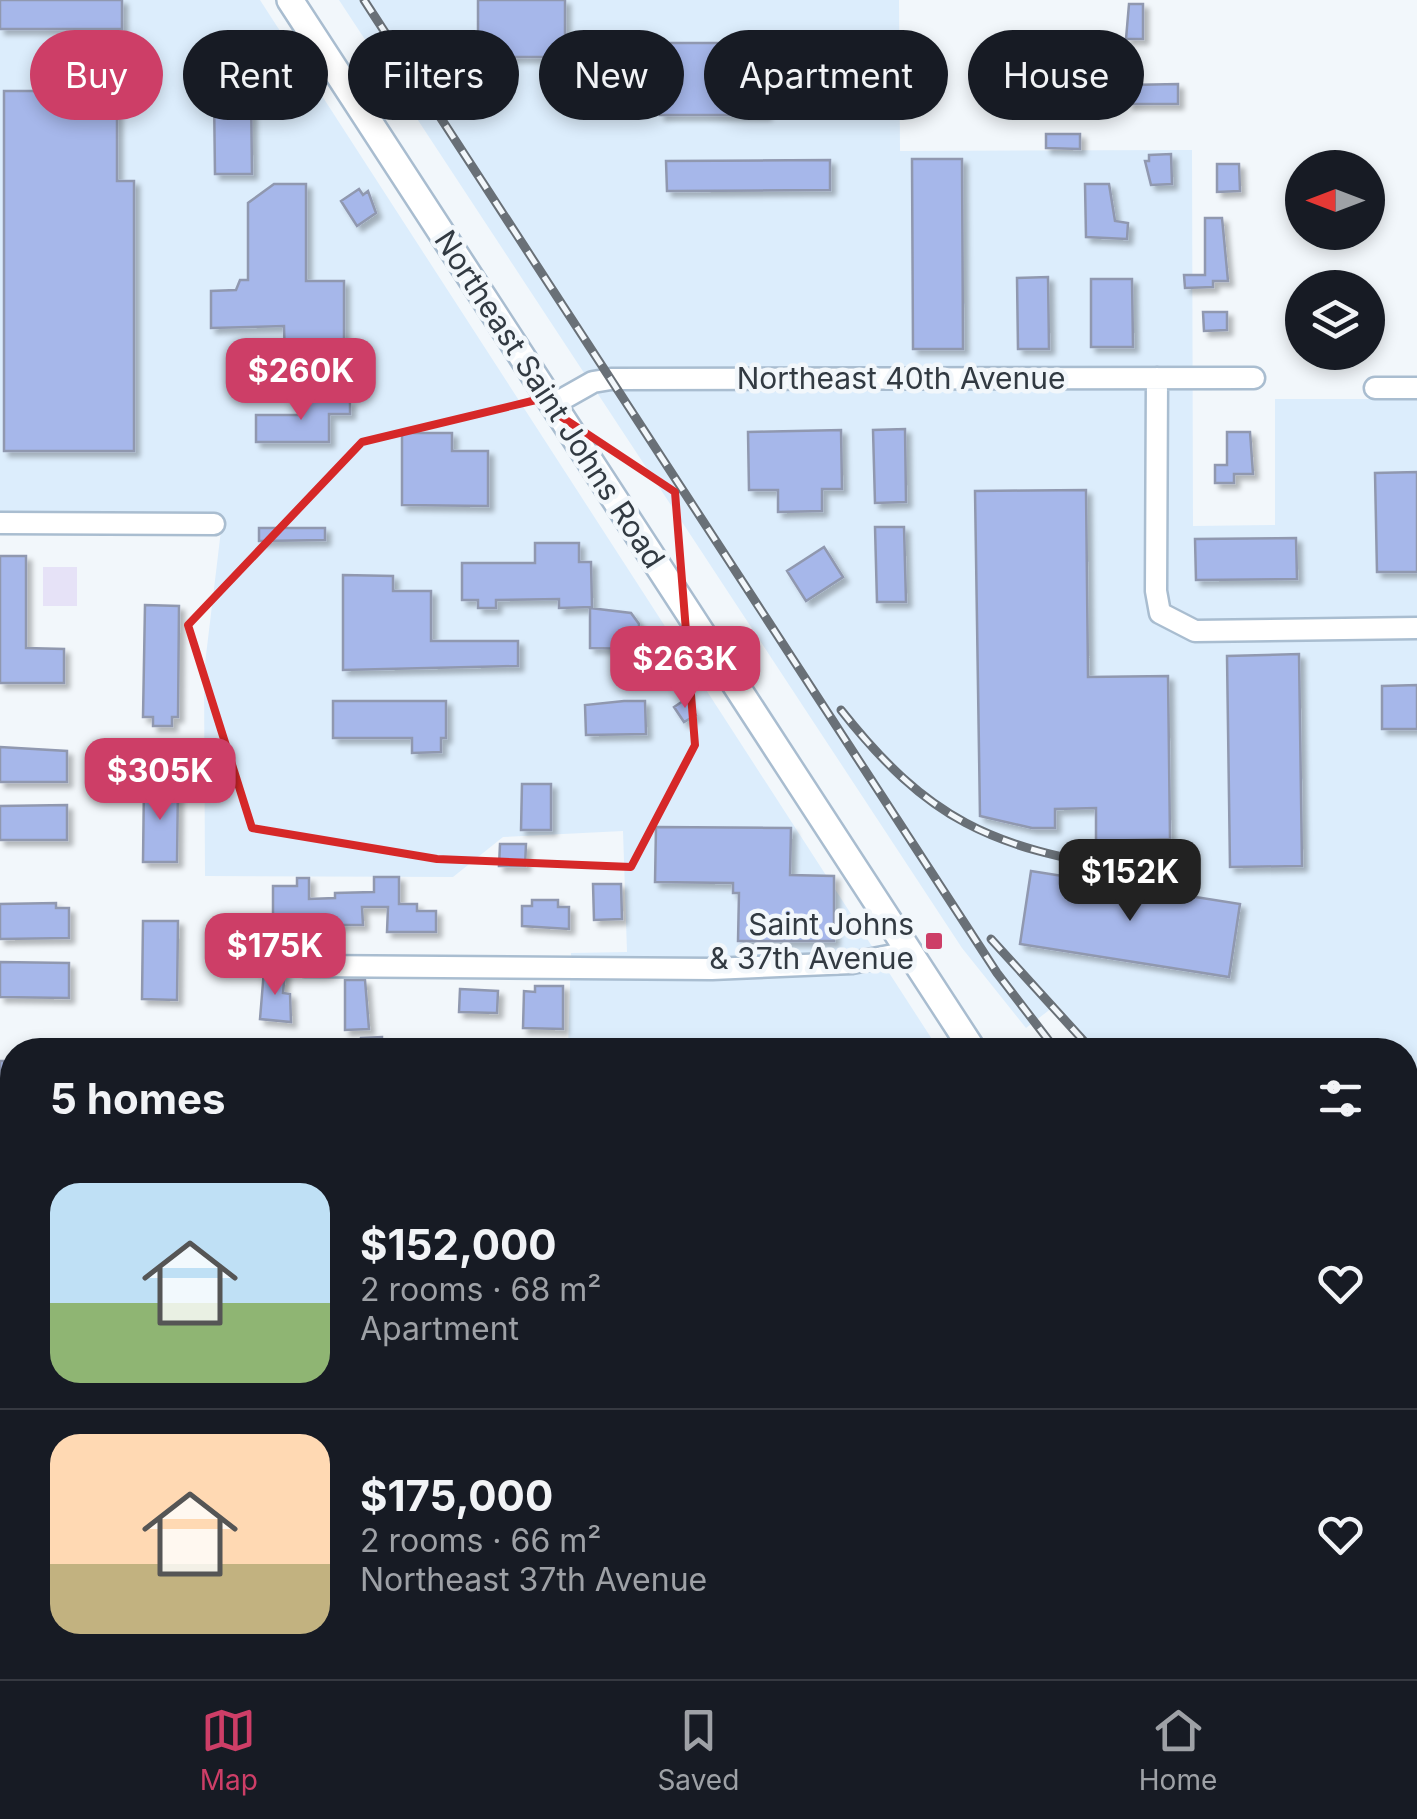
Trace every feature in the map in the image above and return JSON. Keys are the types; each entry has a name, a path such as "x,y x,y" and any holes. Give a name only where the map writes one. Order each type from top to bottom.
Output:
{"main road":[{"name":"Northeast Saint Johns Road","path":"290,0 966,1038"}],"street":[{"path":"1157,378 1156,591 1160,613 1194,630 1417,628"},
{"name":"Northeast 40th Avenue","path":"554,404 592,382 611,379 1254,378"},
{"path":"1376,388 1417,388"},
{"path":"0,523 214,524"},
{"path":"306,966 712,969 852,963 909,952"}],"highlighted area":[{"path":"536,400 675,492 695,745 631,867 437,859 252,828 188,625 362,442"}],"shaded area":[{"path":"0,0 260,0 279,30 183,30 183,120 328,120 328,105 931,1038 568,1038 571,953 627,952 623,831 503,837 453,877 205,876 204,672 222,522 0,524"},
{"path":"339,0 899,0 899,30 704,30 704,120 900,120 900,151 1192,150 1193,526 1275,525 1275,399 1417,399 1417,1038 1078,1038 1057,1004 1026,1028 962,948 418,120 519,120 519,30 359,30"},
{"path":"43,567 77,567 77,606 43,606"}],"building":[{"path":"0,0 122,0 122,29 0,29"},
{"path":"478,0 565,0 565,30 539,30 539,57 519,57 519,30 478,30"},
{"path":"1129,4 1143,4 1143,30 1127,30"},
{"path":"684,43 704,43 704,115 684,115"},
{"path":"1178,84 1178,104 1144,104 1144,85"},
{"path":"4,91 30,91 30,120 117,120 117,181 134,181 134,451 4,451"},
{"path":"214,120 251,120 252,174 215,174"},
{"path":"1046,134 1080,134 1080,149 1046,148"},
{"path":"1171,154 1172,184 1151,185 1145,161 1149,161 1149,155"},
{"path":"912,159 962,159 963,349 913,349"},
{"path":"830,160 830,190 667,191 666,161"},
{"path":"1217,164 1239,164 1240,191 1217,192"},
{"path":"274,184 306,184 306,281 344,281 344,362 285,362 284,326 211,328 211,291 236,290 240,280 248,280 248,203"},
{"path":"1085,184 1109,184 1115,221 1128,223 1127,239 1086,237"},
{"path":"359,189 363,195 368,191 376,213 357,226 341,201"},
{"path":"1205,218 1222,218 1228,281 1213,281 1213,287 1185,288 1184,275 1205,275"},
{"path":"1048,277 1049,349 1018,349 1017,278"},
{"path":"1091,279 1132,279 1133,347 1091,347"},
{"path":"1203,312 1227,312 1227,330 1204,331"},
{"path":"301,400 350,401 350,414 329,414 329,442 256,442 256,415 301,415"},
{"path":"905,429 906,502 875,503 873,430"},
{"path":"841,430 842,489 822,489 822,511 778,512 778,490 749,490 748,432"},
{"path":"1227,432 1250,432 1253,474 1234,474 1234,483 1215,483 1215,465 1227,465"},
{"path":"402,433 452,433 452,451 488,451 488,506 402,505"},
{"path":"1417,472 1417,572 1377,572 1375,473"},
{"path":"1086,490 1088,677 1168,676 1170,839 1096,841 1096,808 1055,809 1055,828 1032,828 980,816 975,491"},
{"path":"875,527 904,527 906,602 877,602"},
{"path":"259,528 325,528 325,540 259,541"},
{"path":"1296,538 1297,579 1196,580 1195,539"},
{"path":"535,543 579,543 579,562 591,562 592,607 559,608 559,599 496,600 496,608 478,608 478,600 462,600 462,563 535,563"},
{"path":"824,547 843,577 806,601 787,571"},
{"path":"0,556 26,556 26,648 64,649 64,683 0,683"},
{"path":"343,575 393,576 393,591 431,591 431,641 518,641 518,666 343,670"},
{"path":"145,605 179,606 178,717 172,717 172,726 153,726 153,717 143,717"},
{"path":"590,608 631,613 639,624 638,649 590,648"},
{"path":"1299,654 1302,866 1230,867 1227,656"},
{"path":"1417,685 1417,729 1382,729 1382,686"},
{"path":"686,699 696,715 684,722 674,707"},
{"path":"333,701 446,701 446,738 441,738 441,752 412,753 412,738 333,738"},
{"path":"645,701 646,734 586,735 585,705"},
{"path":"0,747 67,751 67,782 0,782"},
{"path":"144,783 178,784 177,862 143,862"},
{"path":"522,784 551,784 551,830 521,830"},
{"path":"67,805 67,840 0,840 0,806"},
{"path":"656,827 791,828 790,875 834,876 834,941 738,941 739,893 733,893 733,883 655,882"},
{"path":"500,844 526,844 525,866 499,866"},
{"path":"1031,871 1240,904 1229,977 1020,944"},
{"path":"374,877 399,877 399,904 417,904 417,911 436,911 436,932 387,932 388,907 362,907 363,925 329,925 321,922 321,915 273,915 273,886 297,886 297,878 309,878 309,899 335,898 335,893 374,892"},
{"path":"593,884 621,884 622,919 594,920"},
{"path":"532,900 558,900 558,907 569,907 569,929 522,926 522,906 532,906"},
{"path":"56,903 56,908 69,908 69,938 0,939 0,904"},
{"path":"143,921 178,921 177,1000 142,999"},
{"path":"0,962 69,963 69,998 0,997"},
{"path":"264,970 285,972 283,993 290,994 291,1022 260,1019"},
{"path":"345,980 365,980 369,1029 345,1030"},
{"path":"535,986 563,986 563,1029 523,1028 524,991 535,992"},
{"path":"460,989 498,991 497,1013 459,1012"}],"railway":[{"path":"364,0 997,973 1047,1038"},
{"path":"841,710 903,778 966,823 1038,851 1128,869"},
{"path":"991,939 1081,1038"}],"place":[{"name":"Saint Johns & 37th Avenue","path":"934,941"}]}
